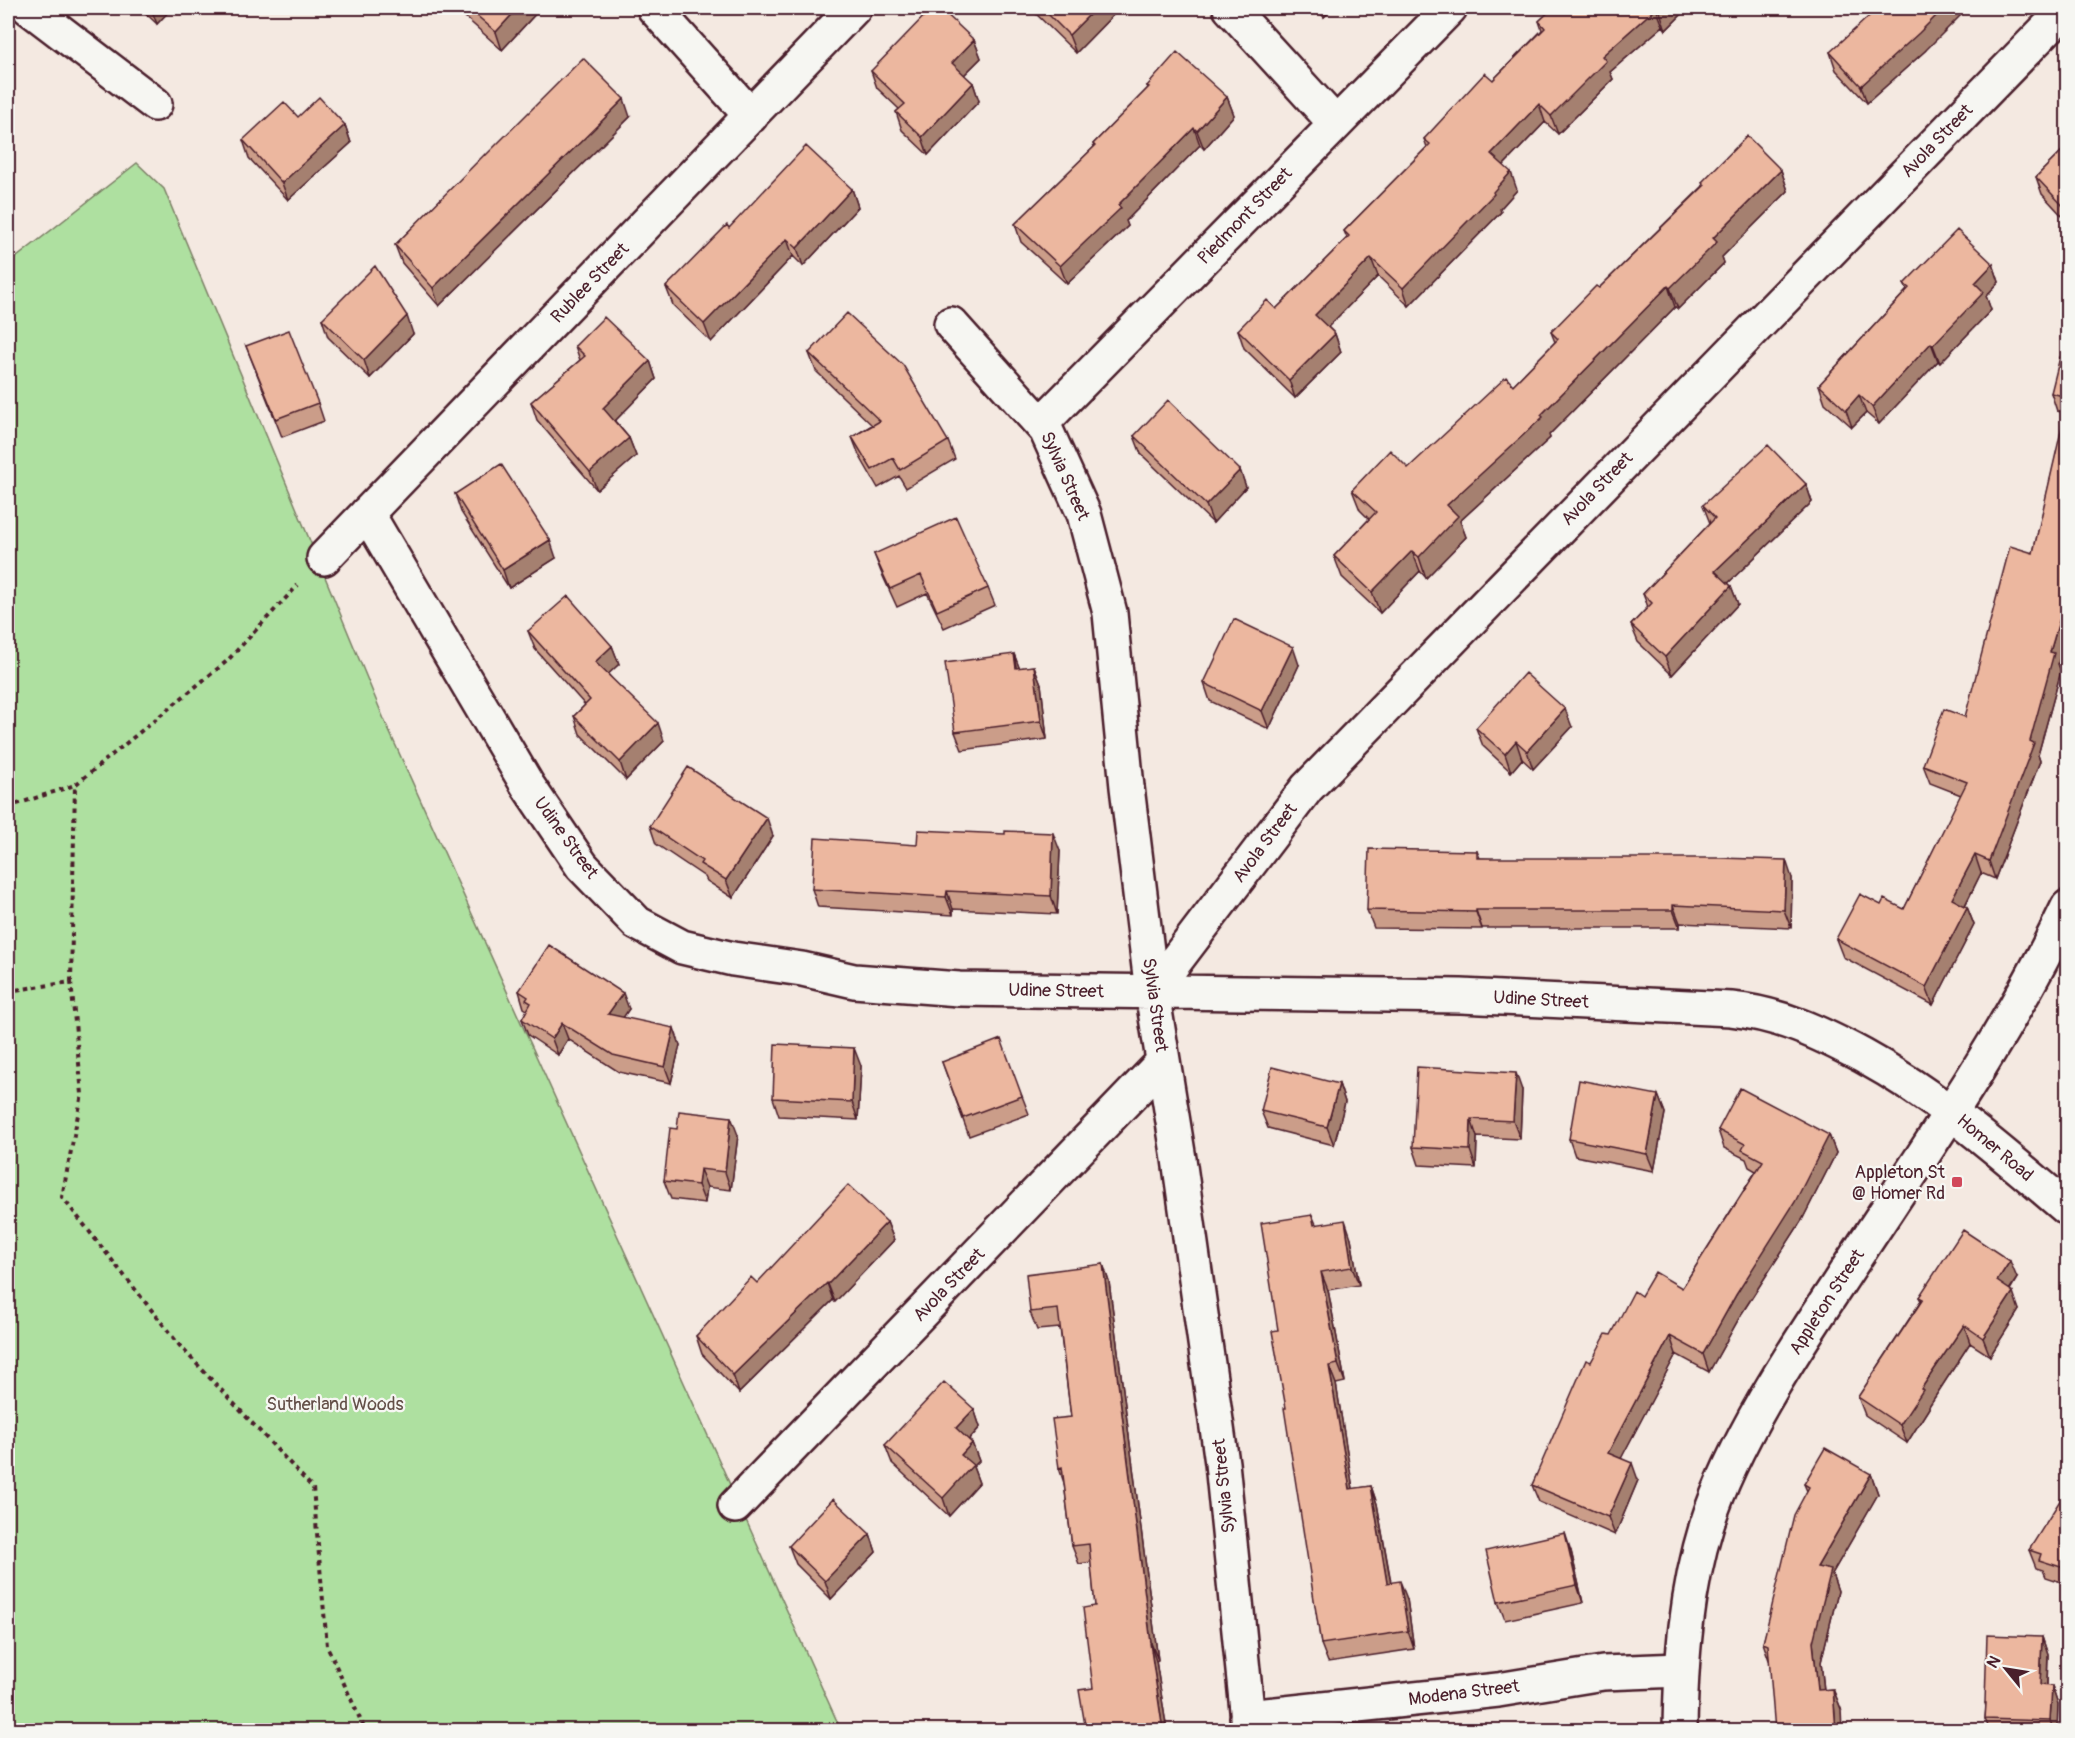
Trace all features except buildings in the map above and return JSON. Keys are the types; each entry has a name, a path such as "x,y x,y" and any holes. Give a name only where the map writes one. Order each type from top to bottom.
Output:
{"street":[{"path":"29,8 155,104"},
{"path":"654,8 751,116"},
{"name":"Rublee Street","path":"324,558 854,8"},
{"path":"1230,8 1336,124"},
{"name":"Piedmont Street","path":"1041,424 1450,8"},
{"name":"Avola Street","path":"1152,992 1307,788 2067,8"},
{"name":"Sylvia Street","path":"951,324 1046,430 1084,514 1110,613 1127,787 1152,992 1179,1159 1222,1463 1248,1724"},
{"name":"Udine Street","path":"368,513 528,786 582,866 637,923 682,947 733,959 802,969 854,981 960,989 1461,996 1749,1011 1781,1018 1812,1030 1886,1069 1950,1111"},
{"name":"Appleton Street","path":"1680,1731 1681,1670 1694,1574 1708,1522 1730,1468 1805,1335 1986,1057 2037,969 2067,907"},
{"name":"Avola Street","path":"735,1506 1162,1063"},
{"name":"Homer Road","path":"1950,1111 2067,1209"},
{"name":"Modena Street","path":"1248,1724 1498,1690 1603,1673 1681,1670"}],"path":[{"path":"8,807 75,785 227,662 324,558"},
{"path":"75,785 71,982 82,1094 62,1197 180,1346 313,1488 327,1646 364,1731"},
{"path":"8,991 71,982"}],"green space":[{"name":"Sutherland Woods","path":"137,163 164,189 386,724 841,1730 8,1730 8,264"}],"place":[{"name":"Appleton St @ Homer Rd","path":"1957,1182"}]}
